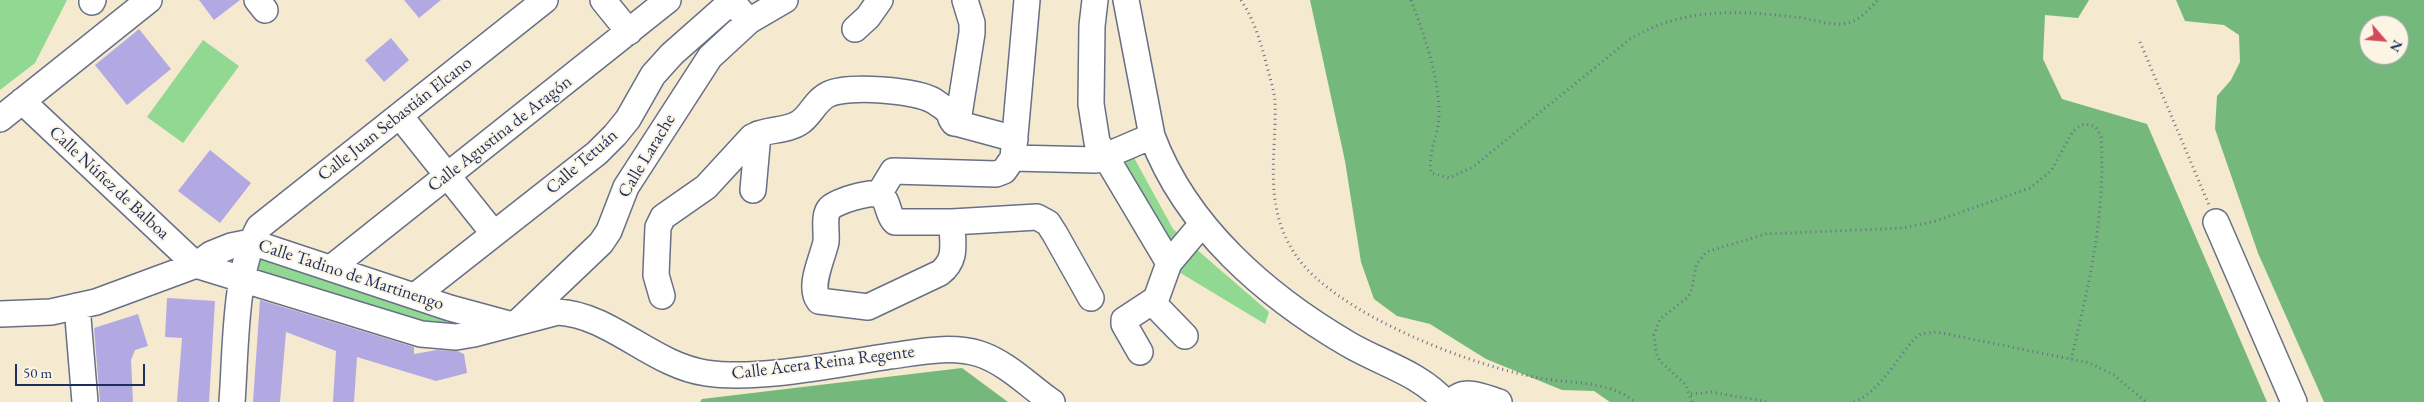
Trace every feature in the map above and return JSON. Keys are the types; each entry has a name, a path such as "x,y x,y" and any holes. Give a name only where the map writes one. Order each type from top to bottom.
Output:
{"street":[{"path":"9,106 150,0"},
{"name":"Calle Juan Sebastián Elcano","path":"251,242 259,227 273,215 545,0"},
{"path":"602,0 628,32"},
{"name":"Calle Agustina de Aragón","path":"331,268 668,0"},
{"name":"Calle Larache","path":"514,323 601,243 609,231 626,186 699,72 728,38 749,21 785,0"},
{"path":"854,29 868,17 880,0"},
{"path":"956,123 958,121 972,33 972,23 965,0"},
{"path":"879,194 893,171 996,174 1004,171 1014,149 1027,0"},
{"path":"1095,0 1092,26 1091,104 1098,142 1105,158 1169,263"},
{"path":"1126,0 1152,136 1160,157 1202,224 1248,272 1313,322 1355,348 1416,378 1434,391 1454,399 1499,402"},
{"name":"Calle Tetuán","path":"415,296 597,153 616,135 628,119 653,75 672,54 723,9 736,5 749,21"},
{"path":"662,296 656,276 658,227 663,217 706,186 758,134 789,128 801,122 822,98 831,93 850,90 919,95 932,100 948,112 951,120 956,123 1014,149 1096,160 1105,158 1152,136"},
{"name":"Calle Núñez de Balboa","path":"9,106 196,264"},
{"path":"400,116 494,234"},
{"path":"753,190 758,134"},
{"path":"952,222 953,260 940,273 868,307 818,301 813,294 828,230 826,215 828,209 833,204 872,193 879,194 885,199 890,218 895,222 952,222 1037,217 1048,223 1091,298"},
{"path":"2216,222 2294,402"},
{"path":"1140,352 1124,324 1124,320 1152,302 1160,292 1169,263 1202,224"},
{"path":"232,402 242,278 251,242"},
{"name":"Calle Tadino de Martinengo","path":"0,314 51,312 96,302 196,264 211,254 231,246 251,242 415,296 514,323"},
{"name":"Calle Tadino de Martinengo","path":"196,264 421,334 439,337 474,334 558,312 592,319"},
{"path":"1152,302 1185,336"},
{"path":"77,306 85,402"},
{"name":"Calle Acera Reina Regente","path":"592,319 643,349 685,369 716,375 770,373 925,351 965,350 981,355 1008,370 1052,402"}],"path":[{"path":"1241,0 1258,31 1275,98 1271,176 1276,211 1291,248 1308,270 1338,295 1442,350 1487,366 1535,377 1595,384 1620,392 1635,402"},
{"path":"1411,0 1430,52 1438,87 1439,118 1429,158 1431,173 1449,178 1473,167 1630,39 1659,24 1679,17 1725,12 1792,16 1839,24 1848,23 1868,11 1878,0"},
{"path":"2140,42 2216,222"},
{"path":"1692,402 1691,394 1680,377 1660,361 1656,353 1654,335 1660,319 1688,297 1692,289 1696,265 1706,252 1766,234 1903,228 1950,216 2030,188 2051,171 2073,131 2086,124 2096,128 2101,137 2102,200 2090,273 2071,359"},
{"path":"1854,402 1861,399 1877,384 1914,339 1928,332 2090,363 2114,376 2146,402"},
{"path":"1691,394 1712,392 1769,402"}],"green space":[{"path":"0,0 67,0 35,63 0,90"},
{"path":"1310,0 2089,0 2078,18 2045,15 2043,59 2062,99 2147,124 2267,402 1610,402 1594,391 1562,390 1486,359 1430,324 1397,316 1374,299 1361,262 1345,161"},
{"path":"2176,0 2424,0 2424,402 2324,402 2258,253 2215,129 2217,96 2231,80 2240,62 2239,35 2224,25 2185,21"},
{"path":"203,40 239,66 183,143 147,117"},
{"path":"1132,154 1173,229 1269,312 1265,324 1159,260 1099,171"},
{"path":"262,253 447,320 443,327 437,329 256,272"},
{"path":"962,368 1008,402 700,402 702,399"}],"building":[{"path":"199,0 240,0 214,20"},
{"path":"404,0 441,0 419,18"},
{"path":"139,29 171,69 127,105 95,65"},
{"path":"391,38 409,60 384,82 365,60"},
{"path":"210,150 251,183 220,223 178,191"},
{"path":"167,298 215,301 209,402 177,402 182,338 165,337"},
{"path":"260,300 414,347 414,354 437,350 457,351 464,354 467,373 436,381 357,357 354,402 333,402 336,351 286,332 280,402 253,402"},
{"path":"138,314 148,346 135,350 131,360 133,402 100,402 94,328"}]}
